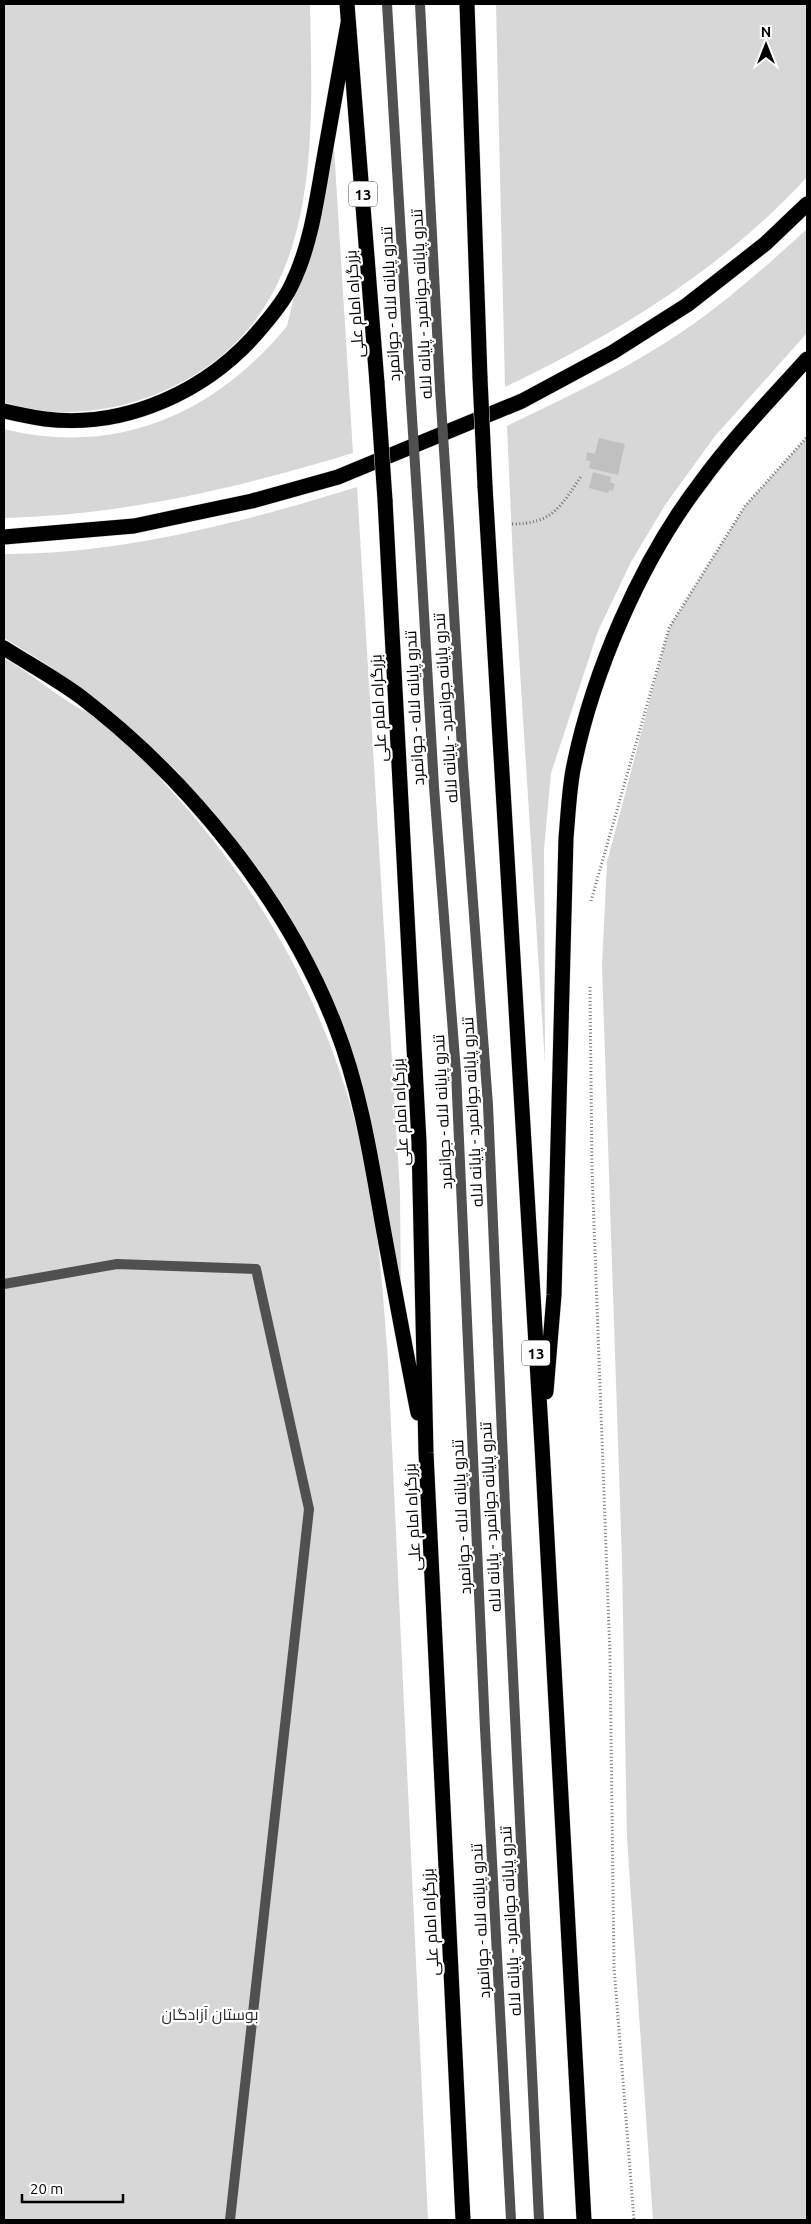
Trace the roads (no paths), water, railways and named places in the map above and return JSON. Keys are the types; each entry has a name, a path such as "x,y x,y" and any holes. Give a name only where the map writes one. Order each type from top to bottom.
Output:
{"highway":[{"name":"بزرگراه امام علی","path":"348,4 385,500 419,1142 426,1453 463,2220"},
{"name":"13","path":"467,4 485,486 542,1446 584,2220"},
{"path":"4,411 46,419 90,419 130,412 170,399 213,375 244,349 292,286 302,259 313,221 348,23"},
{"path":"4,537 134,526 252,501 338,477 522,401 613,352 687,305 765,244 807,204"},
{"path":"542,1446 554,1295 566,838 573,771 588,712 608,656 634,593 665,534 700,482 743,429 807,359"},
{"path":"4,648 79,696 146,753 190,798 232,849 300,950 335,1026 351,1076 367,1139 426,1453"}],"lane":[{"name":"تندرو پایانه لاله - جوانمرد","path":"387,4 434,786 456,1072 485,1728 511,2220"},
{"name":"تندرو پایانه جوانمرد - پایانه لاله","path":"420,4 440,390 488,1105 504,1507 539,2220"},
{"path":"4,1284 116,1264 256,1269 309,1509 230,2220"}],"park label":[{"name":"بوستان آزادگان","path":"210,2014"}]}
